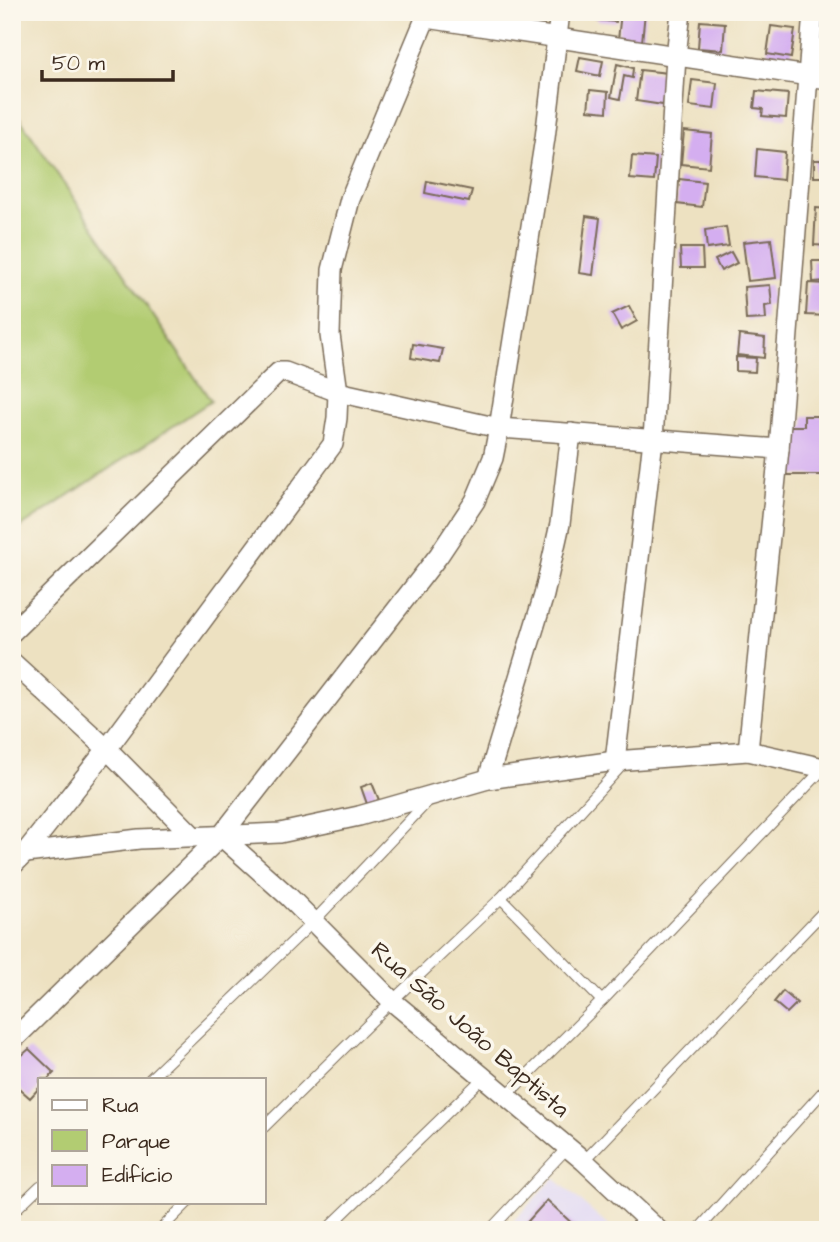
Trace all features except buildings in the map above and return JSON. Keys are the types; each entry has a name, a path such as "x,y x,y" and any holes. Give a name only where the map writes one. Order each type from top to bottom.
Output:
{"street":[{"path":"12,1041 221,836 439,555 475,501 493,458 499,428 545,138 559,12"},
{"path":"621,760 653,440 676,56 681,12"},
{"path":"748,751 779,449 813,12"},
{"path":"16,858 107,749 333,444 338,392 330,335 332,270 350,199 428,15 828,79"},
{"path":"12,632 279,372 338,392 499,428 779,449"},
{"path":"488,779 544,595 560,524 570,433"},
{"path":"12,662 107,749 194,837"},
{"path":"16,858 139,839 280,833 359,816 488,779 621,760 748,751 826,769"},
{"name":"Rua São João Baptista","path":"221,836 289,897 392,1002 568,1147 658,1230"}],"lane":[{"path":"266,1125 501,898 621,760"},
{"path":"507,1096 826,769"},
{"path":"151,1078 313,922 434,795"},
{"path":"501,898 602,1001"},
{"path":"584,1161 828,906"},
{"path":"326,1230 484,1077"},
{"path":"698,1230 828,1086"},
{"path":"489,1230 568,1147"},
{"path":"12,1213 38,1187"},
{"path":"160,1230 186,1204"}],"shaded area":[{"path":"554,1178 614,1230 505,1230"}],"green space":[{"path":"12,107 211,401 12,533"}]}
